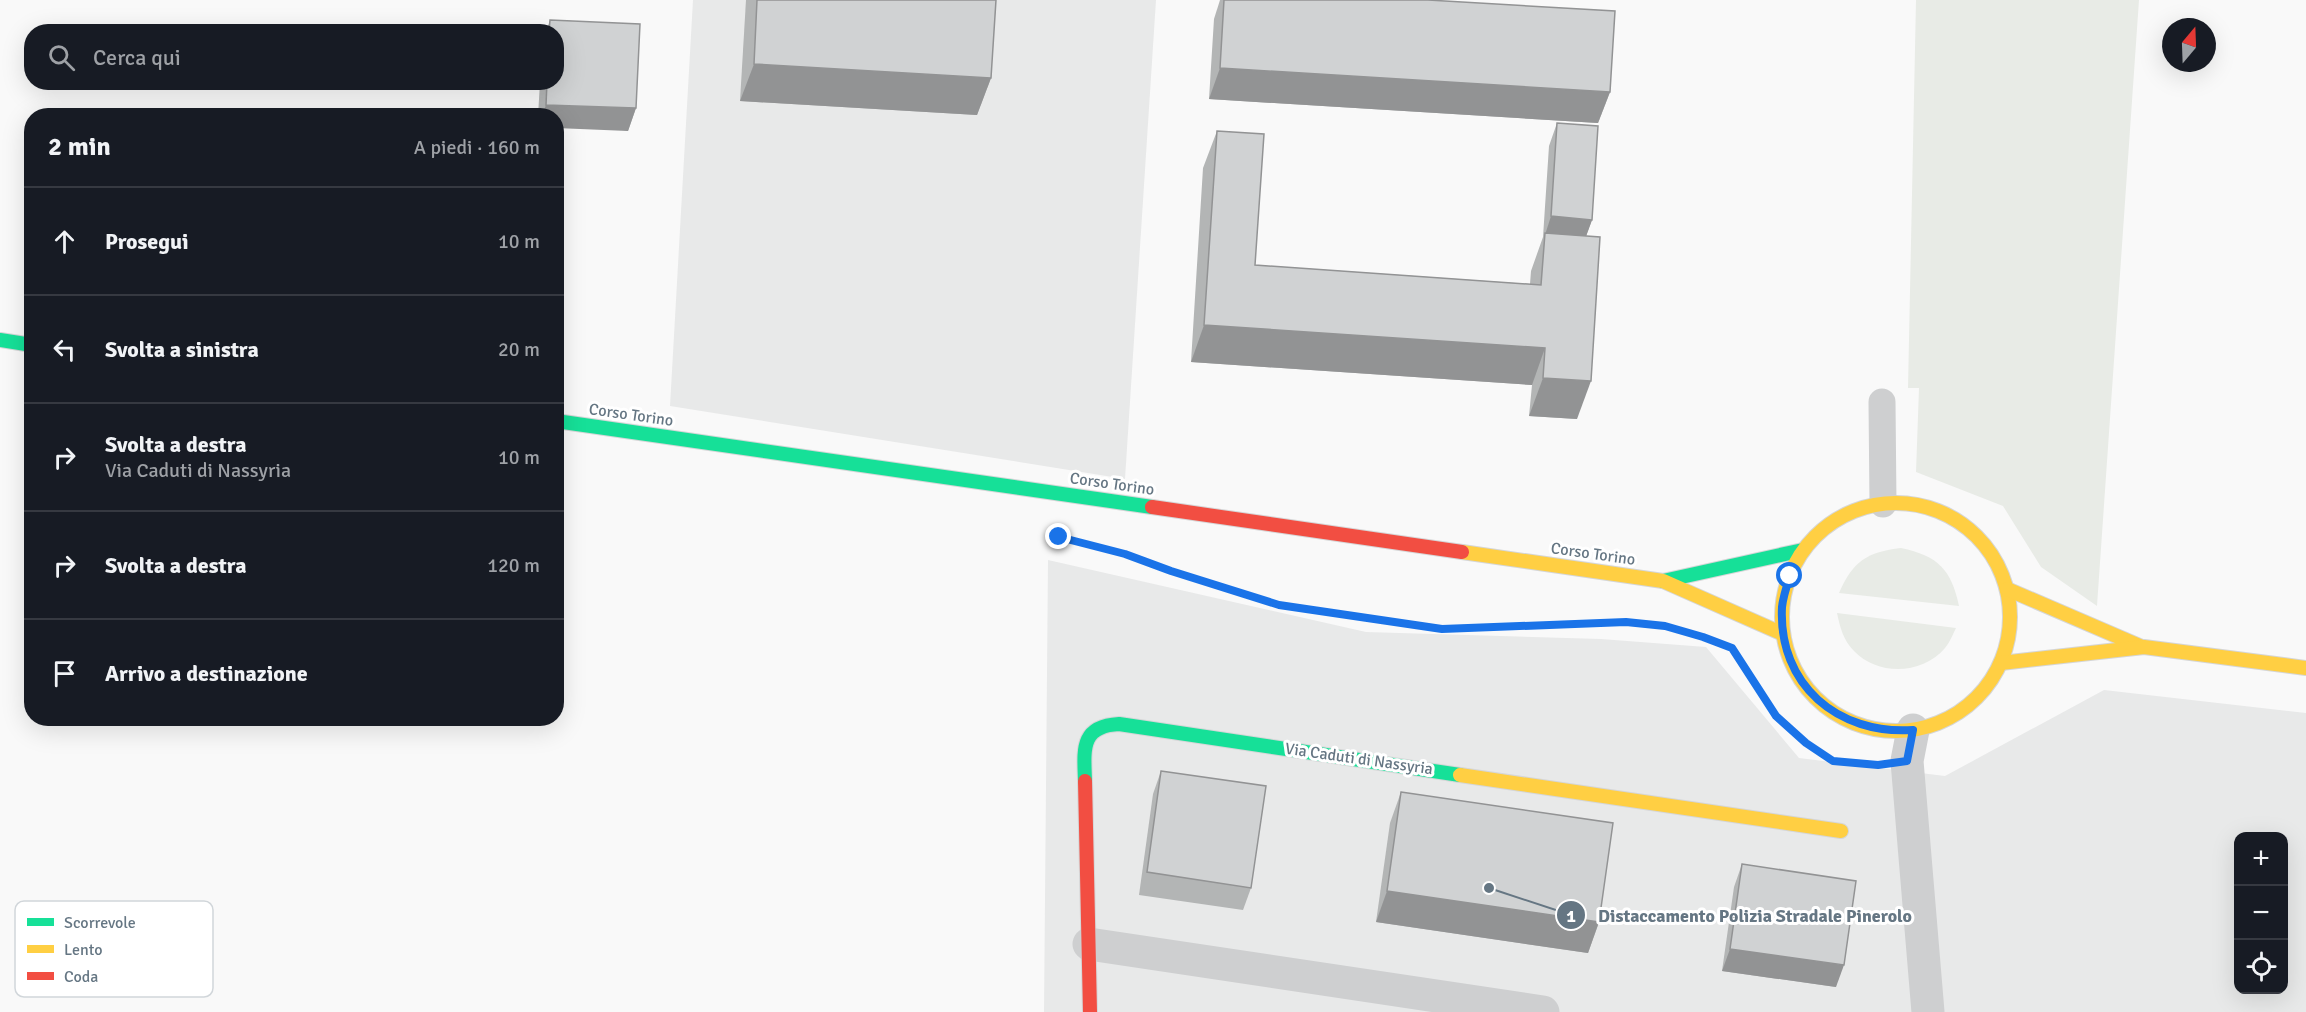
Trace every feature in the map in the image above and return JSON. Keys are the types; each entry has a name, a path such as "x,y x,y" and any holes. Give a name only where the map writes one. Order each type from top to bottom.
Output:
{"main road":[{"path":"0,340 24,344"},
{"name":"Corso Torino","path":"564,422 1663,580"},
{"path":"1883,504 1906,504 1929,508 1951,517 1970,530 1986,547 2007,589 2010,627 2001,663 1986,688 1965,708 1941,723 1913,730 1893,731 1854,723 1820,703 1796,672 1783,634 1782,605 1790,576 1803,550 1820,532 1839,518 1860,509 1883,504"},
{"path":"1663,580 1803,550"},
{"path":"1663,580 1783,634"},
{"path":"2007,589 2144,647"},
{"path":"2001,663 2144,647 2306,668"},
{"name":"Via Caduti di Nassyria","path":"1090,1012 1084,749 1089,735 1100,724 1131,725 1841,831"}],"street":[{"path":"1913,730 1907,761 1928,1012"},
{"path":"1089,944 1543,1012"}],"lane":[{"path":"1882,402 1883,504"}],"path":[{"path":"1081,542 1125,554 1279,605 1442,629 1635,623"},
{"path":"1738,658 1776,716 1806,743 1833,761 1878,765 1907,761"}],"shaded area":[{"path":"693,0 1156,0 1125,479 670,406"},
{"path":"1916,0 2139,0 2097,606 2041,567 2003,506 1916,472 1919,388 1908,388"},
{"path":"1901,548 1925,555 1941,566 1952,582 1959,606 1839,593 1850,573 1862,560 1879,552"},
{"path":"1048,560 1366,632 1601,639 1706,647 1799,758 1945,776 2104,690 2306,713 2306,1012 1044,1012"},
{"path":"1837,613 1956,628 1945,648 1935,657 1912,667 1887,668 1864,659 1850,647"}],"building":[{"path":"757,0 996,0 991,78 754,64"},
{"path":"1224,0 1428,0 1615,11 1610,92 1220,68"},
{"path":"550,20 640,24 636,108 546,105 547,90 564,90 564,24 550,24"},
{"path":"1557,123 1598,126 1592,220 1551,216"},
{"path":"1217,131 1264,134 1255,265 1541,285 1545,233 1600,237 1591,381 1543,378 1545,348 1204,325"},
{"path":"1161,771 1266,786 1251,888 1147,872"},
{"path":"1401,792 1613,823 1599,922 1387,891"},
{"path":"1742,864 1856,881 1844,965 1730,949"}],"traffic: fast":[{"path":"0,340 24,344"},
{"path":"564,422 1152,507"},
{"path":"1663,581 1803,550"},
{"path":"1085,781 1085,750 1091,735 1097,729 1119,724 1460,775"}],"traffic: slow":[{"path":"1896,503 1918,505 1940,512 1959,522 1984,545 1996,563 2005,584 2010,617 2008,639 2001,661 1991,680 1968,705 1950,717 1929,726 1896,731 1874,729 1852,722 1833,712 1808,689 1796,671 1787,650 1782,617 1784,595 1791,573 1801,554 1824,529 1842,517 1863,508 1896,503"},
{"path":"1462,552 1663,581 1783,634"},
{"path":"2007,589 2142,647"},
{"path":"2001,663 2144,647 2306,668"},
{"path":"1460,775 1841,831"}],"traffic: jam":[{"path":"1152,507 1462,552"},
{"path":"1085,781 1090,1012"}],"place":[{"name":"Distaccamento Polizia Stradale Pinerolo","path":"1489,888"}],"route":[{"path":"1059,537 1125,554 1223,589 1279,605 1442,629 1626,622 1665,626 1732,648 1776,716 1806,743 1833,761 1878,765 1907,761 1913,730 1873,729 1854,723 1820,703 1796,672 1783,634 1782,605 1790,576"}]}
